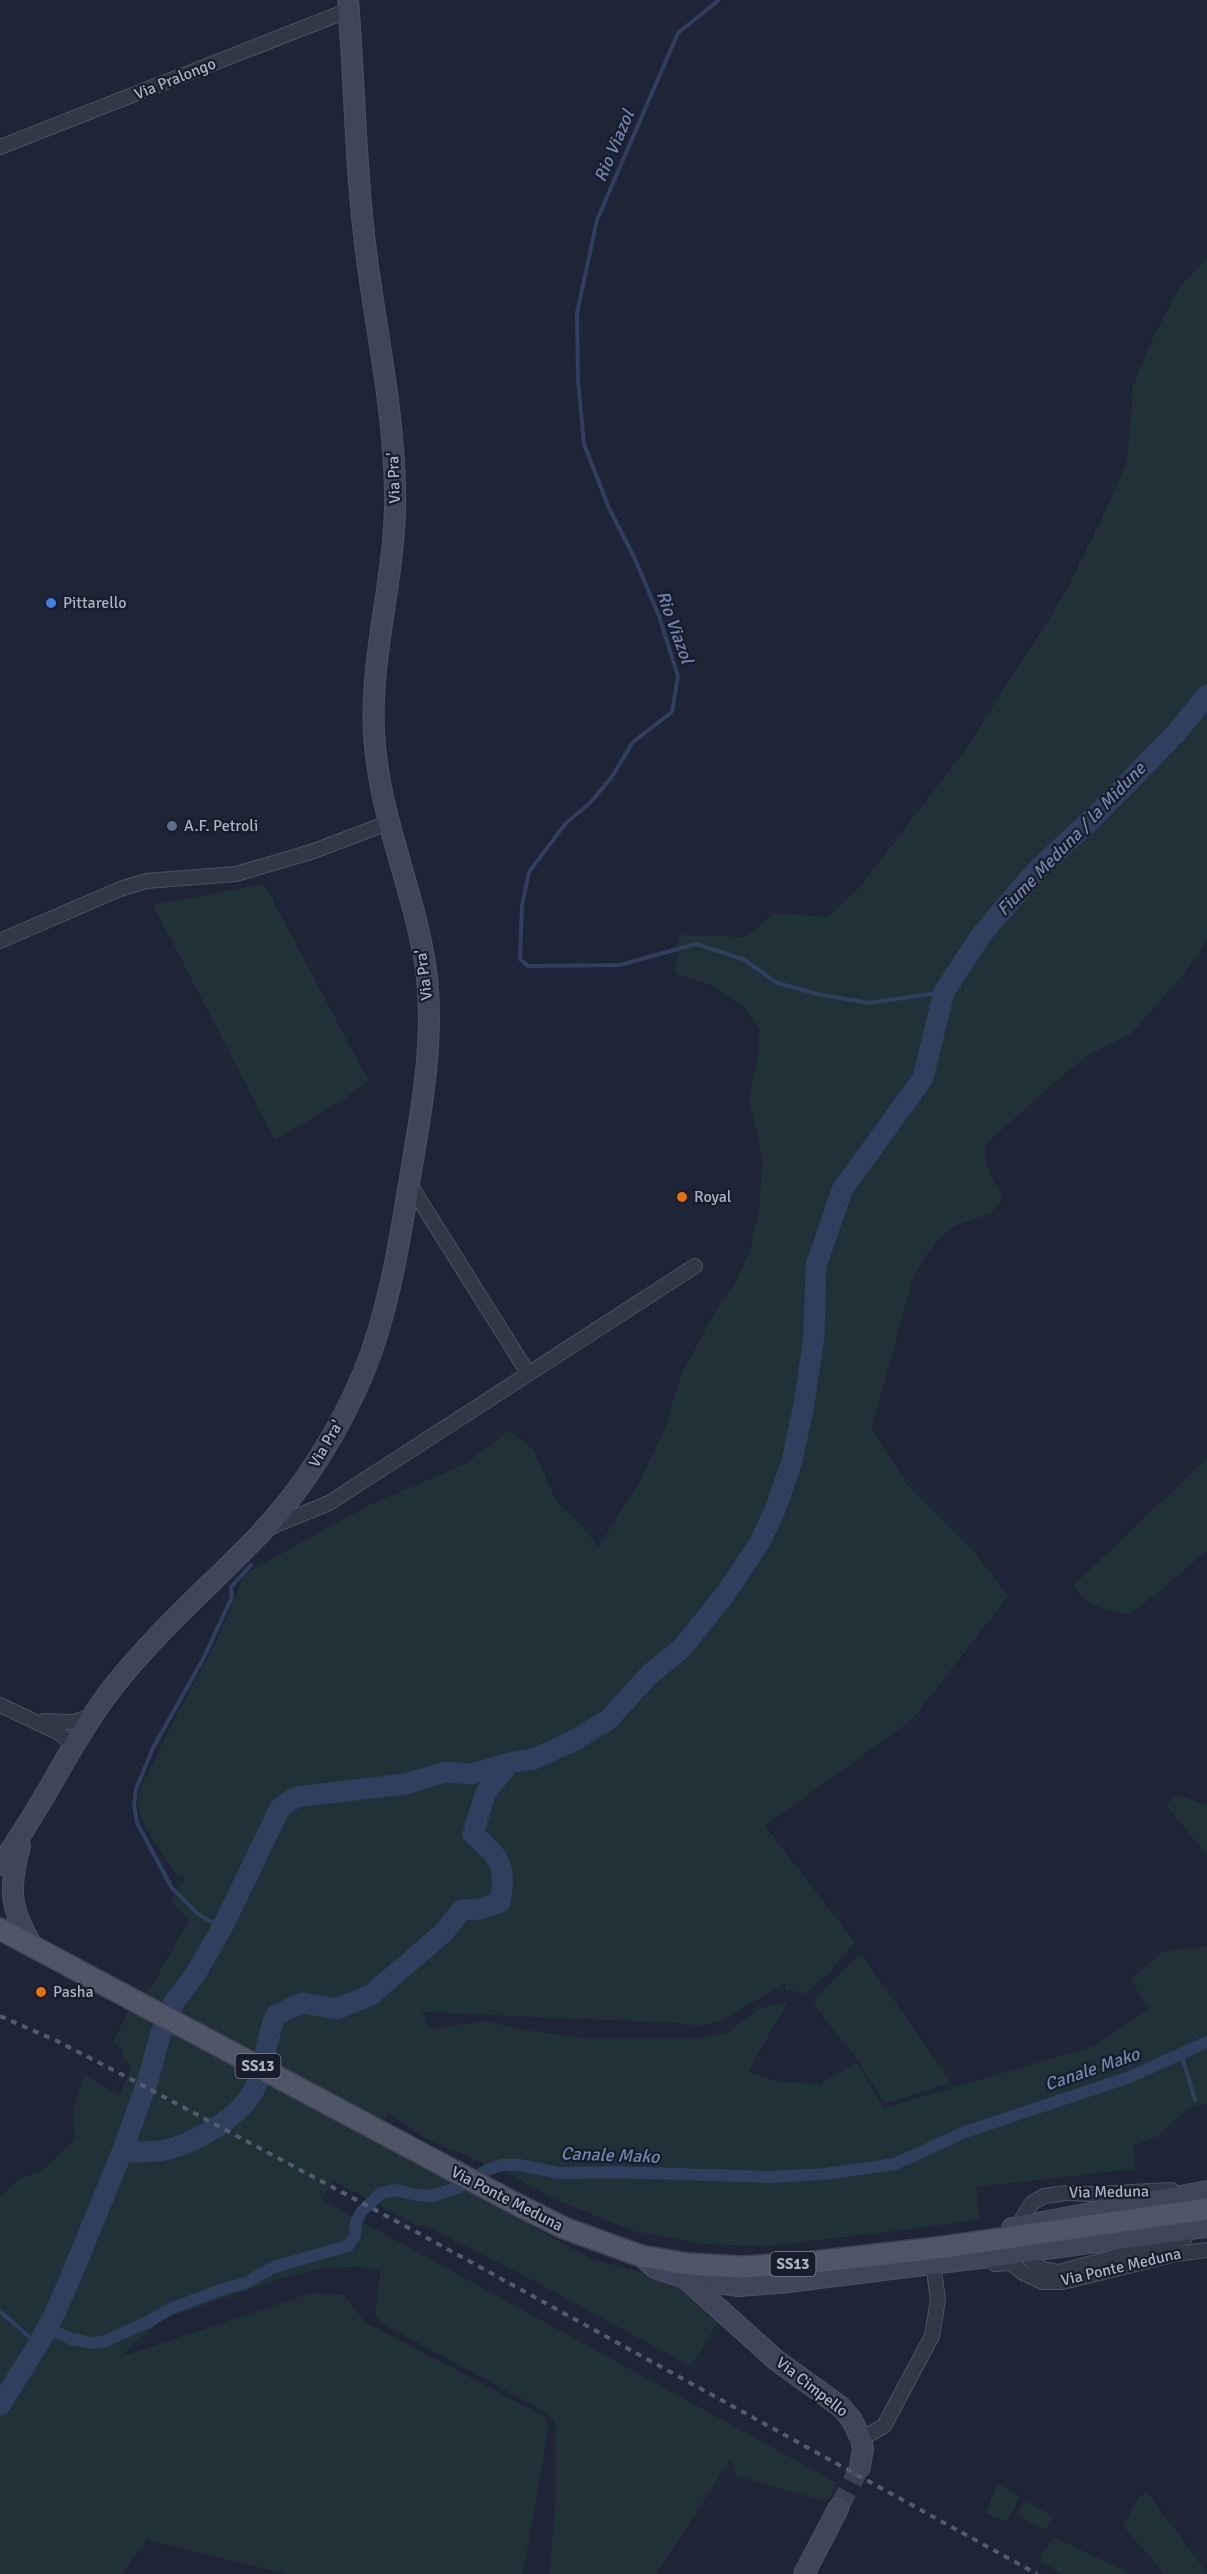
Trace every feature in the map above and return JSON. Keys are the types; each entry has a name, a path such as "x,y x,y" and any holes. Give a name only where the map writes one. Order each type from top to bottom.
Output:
{"main road":[{"name":"SS13","path":"0,1929 32,1945"},
{"name":"Via Ponte Meduna","path":"32,1945 518,2205 564,2228 641,2256 688,2264 741,2267 937,2261 1207,2209"}],"street":[{"name":"Via Pralongo","path":"0,147 348,5"},
{"name":"Via Pra'","path":"0,1865 22,1836 91,1717 158,1635 264,1530 315,1463 363,1374 392,1278 424,1096 427,1057 427,979 420,938 388,823 377,771 374,680 379,629 392,563 394,468 391,422 365,246 348,5"},
{"path":"0,941 120,889 146,881 236,874 311,852 388,823"},
{"path":"409,1184 528,1373"},
{"path":"264,1530 329,1503 695,1266"},
{"path":"0,1705 59,1733 73,1745"},
{"path":"24,1716 56,1722 79,1721 91,1717"},
{"name":"Via Pra'","path":"22,1836 11,1886 11,1898 21,1928 32,1945"},
{"name":"Via Meduna","path":"1023,2219 1032,2203 1044,2196 1067,2193 1207,2190"},
{"name":"Via Ponte Meduna","path":"937,2261 971,2235 1207,2190"},
{"name":"Via Ponte Meduna","path":"641,2256 655,2268 686,2278 738,2286 1207,2229"},
{"name":"Via Ponte Meduna","path":"1027,2256 1039,2268 1059,2272 1207,2229"},
{"name":"Via Ponte Meduna","path":"937,2261 980,2265 1011,2263 1023,2274 1042,2282 1063,2282 1176,2254 1207,2250"},
{"path":"860,2467 863,2449 861,2439 884,2426 932,2336 938,2300 937,2261"},
{"name":"Via Cimpello","path":"686,2278 776,2360 841,2407 852,2420 861,2439"},
{"path":"735,2321 732,2299 738,2286"},
{"path":"804,2574 838,2509"}],"shaded area":[{"path":"1207,258 1207,938 1197,957 1182,976 1132,1033 1090,1054 1070,1069 988,1142 987,1163 1002,1196 1001,1202 991,1213 955,1226 938,1240 924,1258 912,1281 872,1428 907,1484 974,1551 1008,1596 913,1719 765,1826 855,1942 833,1969 805,1994 786,1989 786,1983 722,2020 701,2026 423,2012 430,2029 486,2021 517,2029 582,2038 702,2038 729,2032 758,2009 788,2001 748,2072 778,2082 821,2084 856,2062 884,2108 1094,2046 1149,2009 1130,1979 1164,1951 1207,1946 1207,2103 1187,2109 1158,2136 1133,2146 1135,2169 976,2187 980,2219 768,2246 704,2244 633,2231 552,2198 509,2174 424,2138 389,2113 369,2137 594,2260 643,2273 687,2291 708,2309 718,2323 690,2366 536,2282 424,2225 420,2227 334,2181 321,2199 837,2483 827,2502 736,2476 731,2459 656,2574 549,2574 556,2500 554,2421 544,2411 385,2325 375,2315 380,2271 363,2267 322,2268 286,2277 163,2319 118,2358 310,2293 344,2295 365,2322 542,2415 549,2424 523,2574 287,2574 147,2540 122,2574 0,2574 0,2196 19,2179 40,2172 69,2146 75,2137 73,2109 84,2075 119,2095 132,2067 123,2059 123,2050 113,2042 129,2010 153,1984 189,1920 170,1901 186,1877 177,1876 147,1829 139,1808 139,1794 225,1622 243,1575 365,1507 465,1464 510,1430 533,1449 556,1501 582,1526 598,1547 637,1487 665,1428 681,1375 717,1308 736,1281 750,1251 759,1209 763,1160 749,1100 758,1055 759,1029 745,1008 709,984 675,974 679,935 746,937 774,913 827,917 858,889 965,750 1064,595 1127,462 1133,386 1150,344 1179,288"},
{"path":"264,884 368,1080 346,1098 275,1140 153,905"},
{"path":"1207,1458 1207,1550 1158,1593 1128,1614 1104,1609 1084,1598 1074,1585"},
{"path":"1178,1794 1207,1806 1207,1855 1166,1805"},
{"path":"862,1955 951,2082 885,2104 857,2059 812,2003 857,1957"},
{"path":"998,2484 1020,2496 1007,2522 985,2513"},
{"path":"1147,2492 1207,2574 1165,2574 1123,2526 1139,2497"},
{"path":"1025,2501 1053,2516 1045,2530 1017,2515"},
{"path":"1054,2537 1131,2574 1064,2574 1041,2562 1040,2556"}],"waterway":[{"name":"Rio Viazol","path":"719,0 678,33 597,220 577,313 578,380 584,444 609,508 635,559 659,616 678,676 672,712 633,742 611,778 590,803 566,823 529,872 522,906 520,959 528,966 620,965 696,944 743,959 777,983 818,994 868,1003 944,992"},
{"name":"Fiume Meduna / la Midune","path":"122,2152 154,2151 176,2147 216,2127 241,2108 256,2086 276,2015 302,2003 337,2009 371,1995 442,1934 462,1910 480,1909 500,1902 503,1879 499,1863 490,1850 473,1834 485,1794 509,1763 534,1759 573,1741 608,1720 650,1674 682,1648 726,1593 760,1542 775,1510 792,1461 804,1404 814,1337 816,1266 842,1190 923,1078 944,992 982,934 1036,871 1096,815 1178,731 1207,695"},
{"path":"222,1928 198,1914 172,1888 137,1823 134,1805 136,1789 153,1748 203,1659 232,1597 231,1587 251,1565"},
{"name":"Fiume Meduna / la Midune","path":"0,2405 38,2345 56,2311 122,2152 148,2080 160,2036 174,2002 196,1973 222,1928 280,1808 296,1797 405,1784 446,1772 472,1774 509,1763"},
{"name":"Canale Mako","path":"47,2328 71,2339 93,2343 103,2342 148,2322 170,2309 243,2284 274,2267 348,2246 355,2236 356,2222 361,2212 381,2193 396,2190 432,2196 457,2188 487,2170 502,2165 519,2165 559,2173 615,2172 770,2177 825,2174 895,2164 965,2132 1130,2077 1207,2042"},
{"path":"1181,2053 1195,2100"},
{"path":"0,2311 38,2345"}],"tunnel":[{"path":"838,2509 860,2467"}],"railway":[{"path":"0,2016 55,2040 125,2076 420,2234 1037,2574"}],"place":[{"name":"Pittarello","path":"51,603"},
{"name":"A.F. Petroli","path":"172,826"},
{"name":"Royal","path":"682,1197"},
{"name":"Pasha","path":"41,1992"}]}
